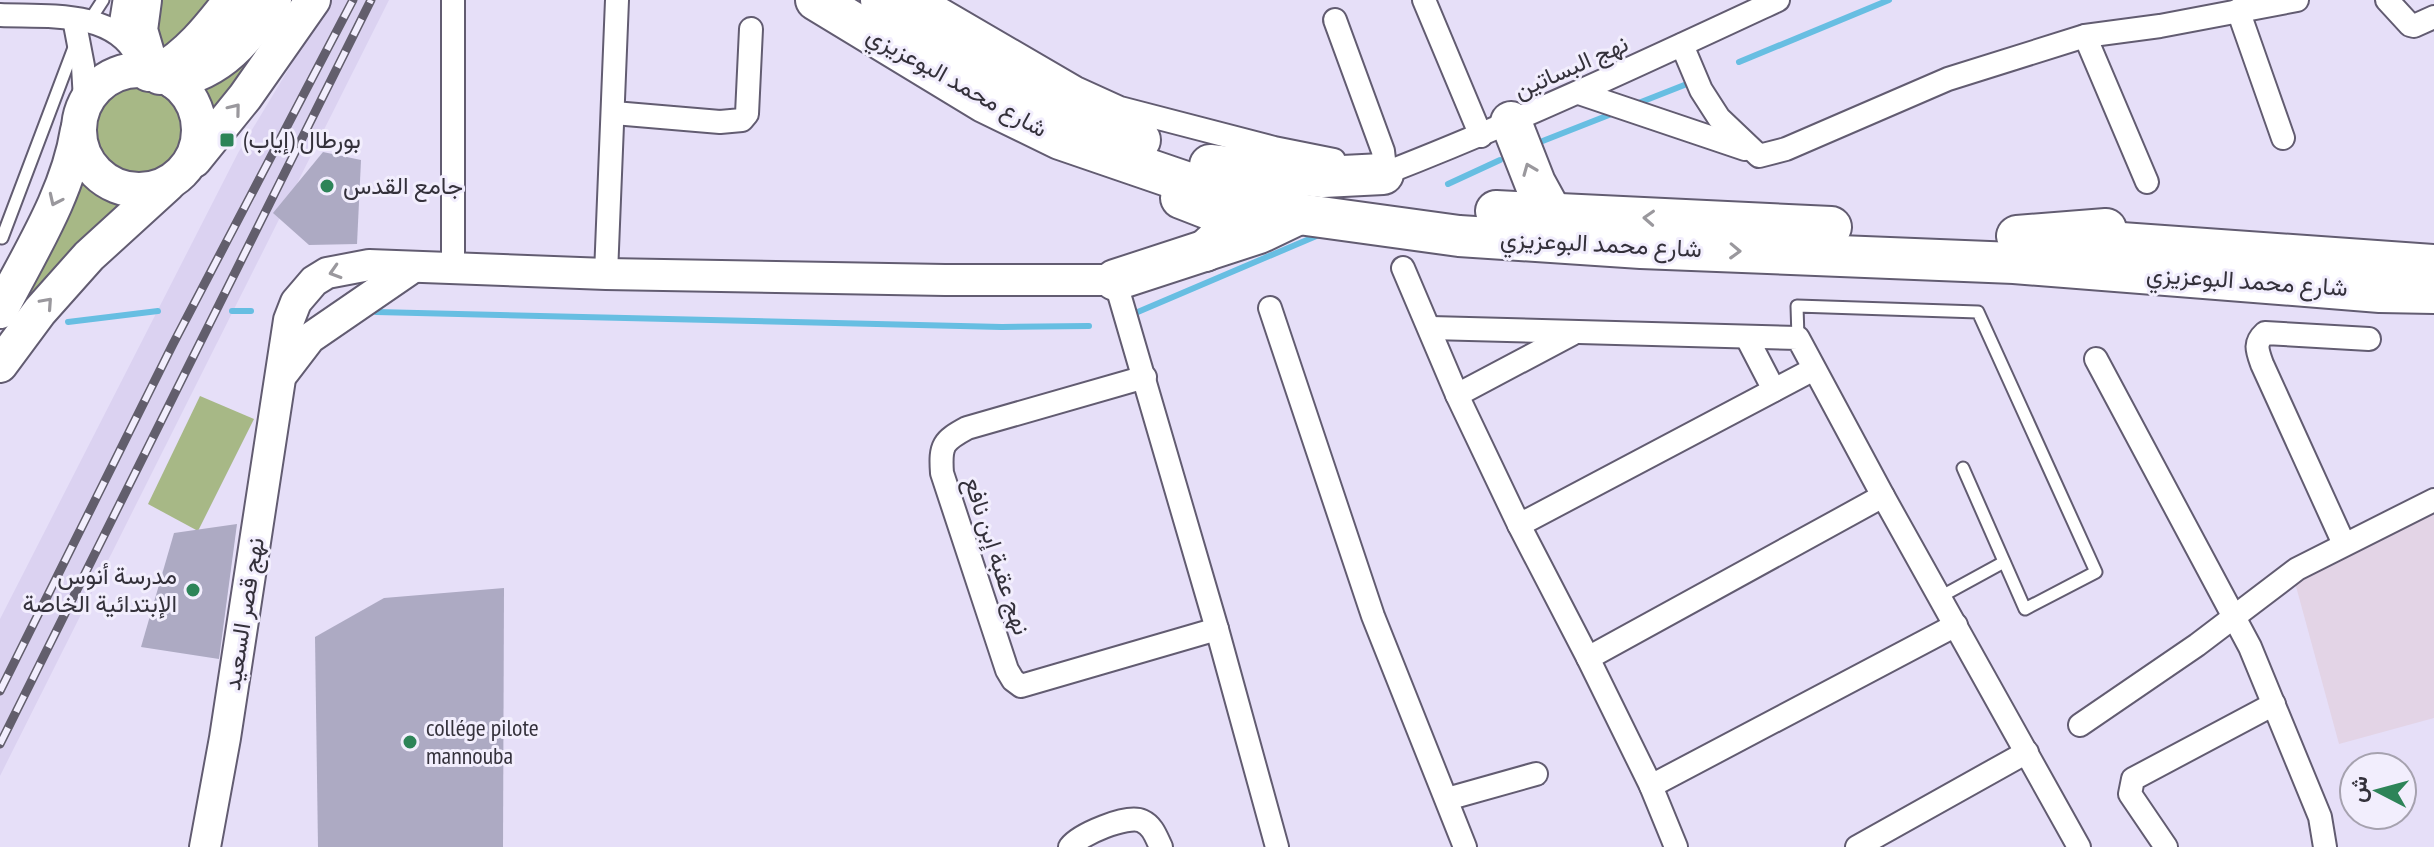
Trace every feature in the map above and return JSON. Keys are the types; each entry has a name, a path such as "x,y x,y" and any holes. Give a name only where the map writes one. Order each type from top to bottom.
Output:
{"highway":[{"path":"141,0 137,30 156,74 185,57 235,0"},
{"name":"شارع محمد البوعزيزي","path":"816,0 984,102 1060,139 1241,201 1299,214 1459,236 1641,248 2015,250"},
{"name":"شارع محمد البوعزيزي","path":"881,0 1070,112 1210,165 1277,183 1449,209 1552,214 2375,276 2434,293"},
{"path":"1496,129 1535,183 1552,214"},
{"path":"1060,139 1137,180 1217,212 1224,226 1223,234 1205,251"},
{"path":"1210,165 1323,177 1387,170"},
{"path":"1115,280 1259,233 1299,214"},
{"path":"2015,250 2100,229 2178,230 2434,244"},
{"path":"2015,250 2063,278 2096,284 2194,295 2434,312"},
{"name":"شارع محمد البوعزيزي","path":"2375,276 2434,265"}],"main road":[{"path":"0,311 65,177 75,151 82,113 112,76 156,74 195,77 219,64 238,46 274,0"},
{"path":"0,365 40,311 89,256 177,176 245,97 313,0"},
{"path":"82,113 85,158 104,179 126,190 146,190 177,176 198,143 198,122 194,106 156,74"}],"street":[{"path":"453,0 453,269"},
{"path":"606,274 617,0"},
{"path":"925,0 1064,81 1120,108 1302,154 1387,170 1383,151 1335,20"},
{"path":"1424,0 1496,129"},
{"name":"نهج البساتين","path":"1387,170 1496,129 1579,93 1778,0"},
{"path":"1682,45 1701,90 1719,118 1759,156 1776,153 1948,79 2085,36 2160,26 2297,0"},
{"path":"2387,0 2410,25 2434,17"},
{"path":"2238,10 2283,138"},
{"path":"0,15 114,31 156,74"},
{"path":"80,26 82,113"},
{"path":"614,113 708,121 742,120 747,114 751,29"},
{"path":"2085,36 2147,182"},
{"path":"1579,93 1714,136 1753,152"},
{"name":"نهج قصر السعيد","path":"205,847 225,738 289,320 296,302 314,281 327,273 369,265 606,274 1115,280"},
{"path":"279,381 310,338 412,268"},
{"path":"1403,268 1457,395 1651,786 1676,847"},
{"path":"1115,280 1277,847"},
{"path":"1270,308 1373,616 1465,847"},
{"path":"1431,328 1798,338 2079,847"},
{"path":"2344,544 2256,346 2265,333 2369,339"},
{"path":"1457,395 1574,334"},
{"path":"1747,338 1774,390"},
{"path":"2096,359 2234,616 2320,817 2325,847"},
{"path":"1519,525 1814,369"},
{"name":"نهج عقبة إبن نافع","path":"1145,377 967,428 949,438 941,452 942,473 1007,670 1021,686 1217,629"},
{"path":"1588,658 1883,496"},
{"path":"2080,725 2197,645 2297,569 2434,500"},
{"path":"1651,786 1956,625"},
{"path":"2166,847 2130,794 2133,779 2274,704"},
{"path":"1857,847 2027,752"},
{"path":"1447,799 1536,774"},
{"path":"1070,847 1077,839 1131,819 1142,821 1153,829 1161,847"}],"lane":[{"path":"2,238 80,26 103,0"},
{"path":"114,31 119,0"},
{"path":"1798,338 1797,306 1978,312 2096,572 2025,609 1963,468"},
{"path":"1940,597 2004,562"}],"shaded area":[{"path":"330,0 389,0 0,776 0,619 238,153"},
{"path":"2434,508 2434,718 2339,744 2294,579"}],"green space":[{"path":"140,0 296,0 218,111 168,167 33,295 24,286 62,197 90,116 133,41"},
{"path":"200,396 254,419 198,531 148,504"}],"building":[{"name":"جامع القدس","path":"323,152 361,160 357,244 309,245 273,213"},
{"name":"مدرسة أنوس الإبتدائية الخاصة","path":"237,524 219,659 141,647 174,533"},
{"name":"collége pilote mannouba","path":"504,588 503,847 318,847 315,637 384,598"}],"waterway":[{"path":"1739,62 1889,0"},
{"path":"1636,104 1692,82"},
{"path":"1535,144 1614,113"},
{"path":"1448,184 1500,160"},
{"path":"1133,314 1321,234"},
{"path":"68,322 158,311"},
{"path":"232,311 251,311"},
{"path":"376,312 1002,327 1089,326"}],"railway":[{"path":"0,691 173,344 353,0"},
{"path":"0,744 371,0"}],"place":[{"name":"بورطال (إياب)","path":"227,140"},
{"name":"جامع القدس","path":"327,186"},
{"name":"مدرسة أنوس الإبتدائية الخاصة","path":"193,590"},
{"name":"collége pilote mannouba","path":"410,742"}]}
